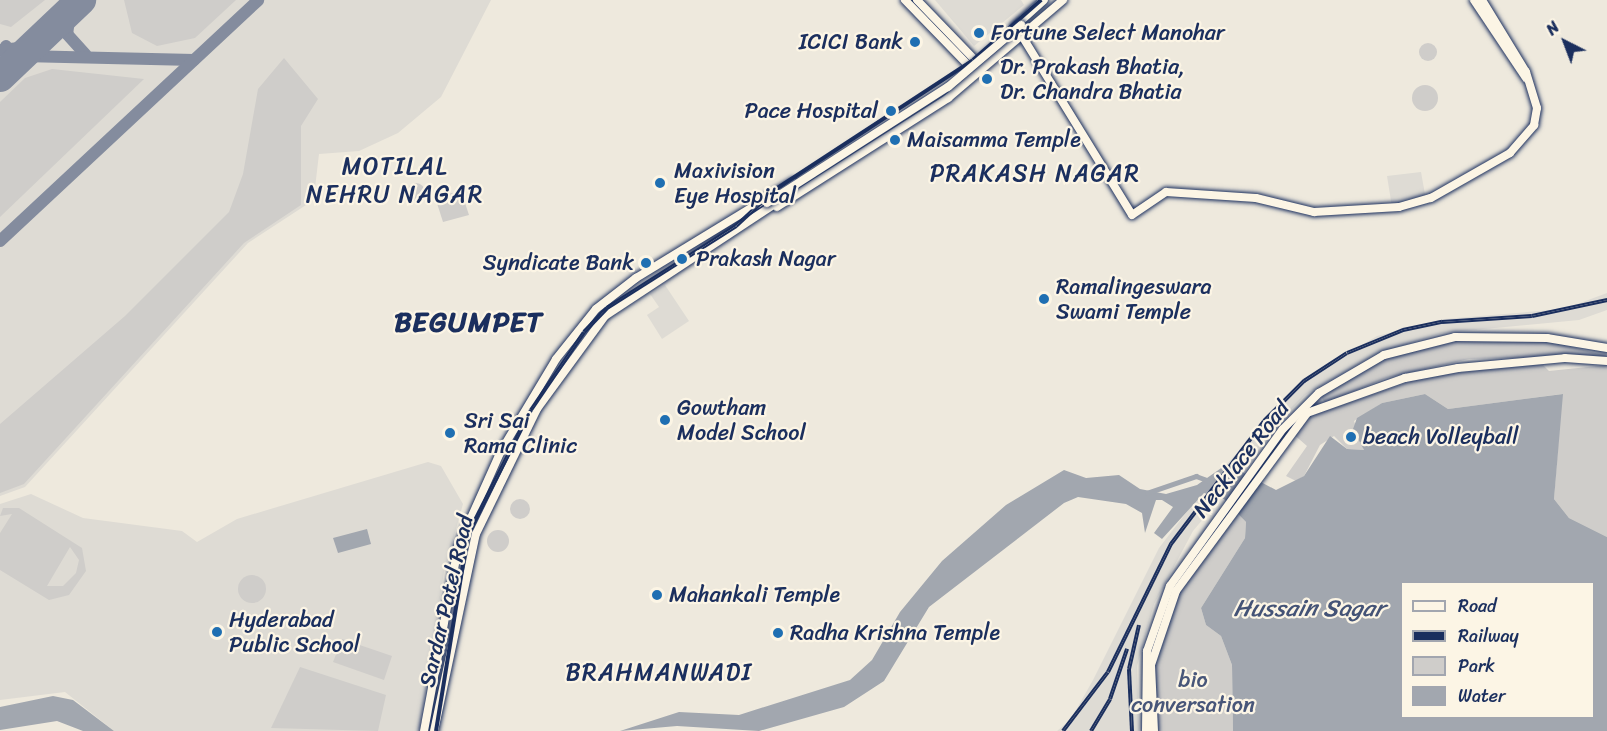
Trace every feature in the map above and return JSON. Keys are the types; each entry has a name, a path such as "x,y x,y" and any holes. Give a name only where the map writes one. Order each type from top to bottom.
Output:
{"main road":[{"path":"905,0 941,31 971,62"},
{"path":"917,0 941,31"},
{"name":"Sardar Patel Road","path":"434,731 476,534 537,409 602,318 767,207 948,98 1063,0"},
{"path":"1474,0 1493,24"},
{"path":"1022,36 1132,215 1166,192 1256,198 1314,212 1400,207 1431,198 1512,152 1536,120 1526,78 1493,24 1482,0"},
{"path":"736,220 767,207 948,87 1050,1"},
{"name":"Sardar Patel Road","path":"424,731 458,547 501,451 556,359 596,309 646,272 736,220 940,86 1050,1"},
{"path":"981,71 996,56 988,49"},
{"path":"940,86 948,98"},
{"name":"Necklace Road","path":"1146,731 1147,651 1168,600 1263,460 1311,400 1384,355 1455,337 1538,337 1607,348"},
{"name":"Necklace Road","path":"1263,460 1294,426 1316,408 1405,378 1458,368 1565,358 1607,362"},
{"path":"1311,400 1316,408"},
{"name":"Necklace Road","path":"1154,731 1151,665 1168,600"}],"shaded area":[{"path":"0,0 491,0 441,97 398,133 359,151 319,154 315,188 306,205 248,243 25,487 0,496"},
{"path":"935,0 1021,0 1024,5 974,46"},
{"path":"1421,172 1426,200 1392,207 1387,176"},
{"path":"665,285 689,321 662,339 647,315 659,307 650,294"},
{"path":"1607,293 1607,310 1579,320 1442,333 1376,354 1305,395 1267,435 1241,474 1227,464 1303,380 1377,336 1444,319 1564,309"},
{"name":"Hyderabad Public School","path":"428,462 441,466 463,504 444,572 419,731 114,731 65,692 0,700 0,504 31,494 83,518 182,531 197,542 237,519"},
{"path":"1199,496 1215,505 1193,531 1154,604 1137,666 1139,731 1057,731 1071,719 1093,680 1159,548"}],"green space":[{"path":"0,0 45,0 11,27 0,24"},
{"path":"124,0 236,0 195,38 157,46 132,33"},
{"path":"1424,43 1432,43 1437,48 1435,59 1424,61 1419,56 1419,48"},
{"path":"284,58 318,99 301,126 301,205 244,243 24,484 0,493 0,424 125,316 229,212 243,174 258,89"},
{"path":"52,69 144,79 0,217 0,102 25,78"},
{"path":"1425,85 1434,89 1438,98 1434,107 1425,111 1416,107 1412,98 1416,89"},
{"path":"416,183 422,186 425,192 422,198 416,201 410,198 407,192 410,186"},
{"path":"461,191 469,215 443,222 435,197"},
{"path":"1541,339 1607,356 1469,359 1386,378 1325,403 1321,396 1385,357 1443,341"},
{"path":"1541,363 1549,371 1607,365 1607,537 1569,518 1554,499 1562,394 1448,409 1425,394 1382,403 1354,421 1364,450 1347,449 1334,436 1320,445 1304,476 1296,481 1286,476 1307,446 1292,433 1311,416 1423,377"},
{"path":"520,499 527,502 530,509 527,516 520,519 513,516 510,509 513,502"},
{"path":"3,508 19,508 82,548 86,571 69,595 49,600 0,570 0,533 12,514 0,516","holes":["70,547 79,560 76,573 63,586 47,586"]},
{"name":"bio conversation","path":"1236,510 1246,522 1245,538 1201,608 1206,625 1221,636 1232,665 1233,731 1157,731 1155,661 1176,593"},
{"path":"498,530 506,533 509,541 506,549 498,552 490,549 487,541 490,533"},
{"path":"252,575 262,579 266,589 262,599 252,603 242,599 238,589 242,579"},
{"path":"342,639 392,656 384,680 333,662"},
{"path":"300,667 386,695 378,731 271,728"}],"water":[{"name":"Hussain Sagar","path":"1425,394 1448,409 1563,394 1554,499 1569,518 1607,537 1607,731 1233,731 1232,665 1221,636 1206,625 1201,608 1245,538 1246,522 1224,499 1204,493 1162,539 1154,533 1173,507 1162,500 1156,500 1145,533 1142,513 1126,504 1078,497 1064,503 929,607 884,681 844,707 759,731 677,726 620,731 679,712 739,715 850,680 872,660 900,612 942,561 1006,505 1064,470 1086,478 1119,475 1140,489 1166,494 1197,485 1227,464 1276,490 1304,476 1330,436 1347,449 1364,450 1353,429 1357,418 1382,403"},
{"path":"367,529 371,544 338,553 333,538"},
{"path":"53,696 73,700 114,731 83,731 57,721 0,730 0,707"}],"waterway":[{"path":"1147,493 1196,476 1207,480"}],"taxiway":[{"path":"0,241 258,0"},
{"path":"70,11 67,34 86,55"},
{"path":"6,46 10,54 7,70"},
{"path":"0,50 31,47"},
{"path":"22,56 194,60"}],"runway":[{"path":"0,77 81,0"}],"railway":[{"path":"436,731 468,534 531,410 584,332 607,308 736,226 776,189 973,60 1041,0"},
{"path":"1063,731 1108,672 1171,544 1264,421 1304,381 1347,353 1403,330 1442,322 1532,316 1607,300"},
{"path":"1132,731 1129,669 1139,625"},
{"path":"1091,731 1110,699 1127,649"}],"place":[{"name":"Fortune Select Manohar","path":"979,33"},
{"name":"ICICI Bank","path":"915,42"},
{"name":"Dr. Prakash Bhatia, Dr. Chandra Bhatia","path":"987,79"},
{"name":"Pace Hospital","path":"891,111"},
{"name":"Maisamma Temple","path":"895,140"},
{"name":"Maxivision Eye Hospital","path":"660,183"},
{"name":"Prakash Nagar","path":"682,259"},
{"name":"Syndicate Bank","path":"646,263"},
{"name":"Ramalingeswara Swami Temple","path":"1044,299"},
{"name":"Gowtham Model School","path":"665,420"},
{"name":"Sri Sai Rama Clinic","path":"450,433"},
{"name":"beach Volleyball","path":"1351,437"},
{"name":"Mahankali Temple","path":"657,595"},
{"name":"Hyderabad Public School","path":"217,632"},
{"name":"Radha Krishna Temple","path":"778,633"}],"district":[{"name":"PRAKASH NAGAR","path":"1035,174"},
{"name":"MOTILAL NEHRU NAGAR","path":"395,181"},
{"name":"BEGUMPET","path":"469,322"},
{"name":"BRAHMANWADI","path":"659,673"}]}
